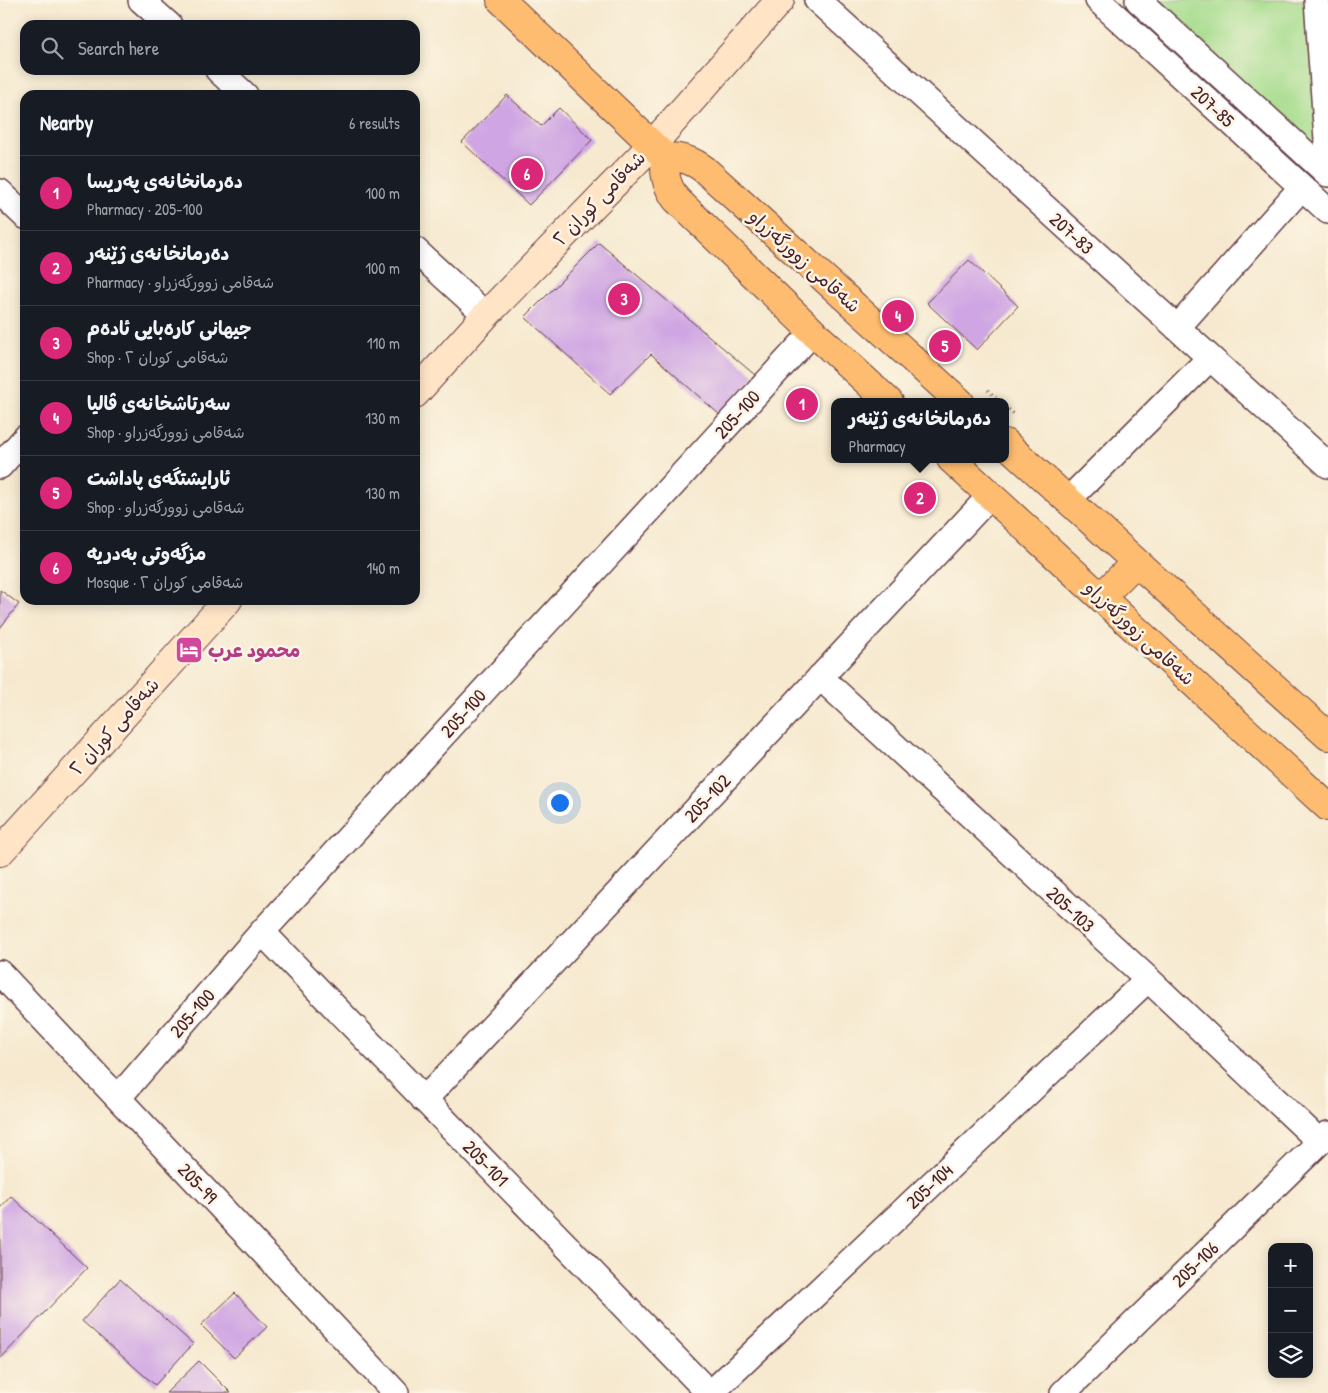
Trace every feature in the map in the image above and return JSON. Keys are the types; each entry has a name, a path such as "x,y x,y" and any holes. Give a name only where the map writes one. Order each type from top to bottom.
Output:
{"main road":[{"path":"501,0 658,151 665,180 669,190 676,199 813,332 885,398"},
{"name":"شەقامی زوورگەزراو","path":"658,151 692,161 706,170 956,398"},
{"path":"1009,447 1328,736"},
{"name":"شەقامی زوورگەزراو","path":"955,463 1328,807"},
{"path":"1101,597 1136,562"}],"street":[{"path":"141,0 163,20"},
{"name":"شەقامی کوران ٢","path":"420,388 486,315 658,151 780,0"},
{"name":"207-83","path":"817,0 1328,465"},
{"name":"207-85","path":"1098,0 1302,187 1326,206"},
{"path":"1317,0 1328,154"},
{"path":"1149,4 1328,174"},
{"path":"223,75 240,90"},
{"path":"1177,328 1302,187"},
{"path":"0,192 20,211"},
{"path":"420,255 486,315"},
{"name":"205-100","path":"118,1098 262,932 813,332"},
{"path":"1068,500 1210,358"},
{"path":"0,466 20,444"},
{"name":"205-102","path":"424,1100 990,496"},
{"name":"شەقامی کوران ٢","path":"0,852 223,605"},
{"name":"205-103","path":"820,677 1324,1138"},
{"name":"205-101","path":"262,932 710,1393"},
{"name":"205-99","path":"0,973 396,1393"},
{"name":"205-104","path":"710,1393 1148,979"},
{"name":"205-106","path":"1063,1393 1324,1138"}],"green space":[{"path":"1137,0 1328,0 1328,179"}],"building":[{"path":"507,95 541,126 559,108 592,140 529,205 462,142"},
{"path":"599,243 755,375 720,415 651,354 610,394 525,317"},
{"path":"969,260 1018,306 977,350 927,303"},
{"path":"0,590 19,604 0,628"},
{"path":"11,1196 87,1268 0,1359 0,1208"},
{"path":"120,1279 193,1344 155,1385 82,1321"},
{"path":"235,1293 267,1327 234,1358 201,1325"},
{"path":"199,1361 231,1393 166,1393"}],"place":[{"name":"مزگه‌وتی به‌دریه","path":"527,174"},
{"name":"جیهانی کارەبایی ئادەم","path":"624,299"},
{"name":"سەرتاشخانەی ڤالیا","path":"898,316"},
{"name":"ئارایشتگەی پاداشت","path":"945,346"},
{"name":"دەرمانخانەی پەریسا","path":"802,404"},
{"name":"دەرمانخانەی ژێنەر","path":"920,498"},
{"name":"محمود عرب","path":"189,650"}]}
